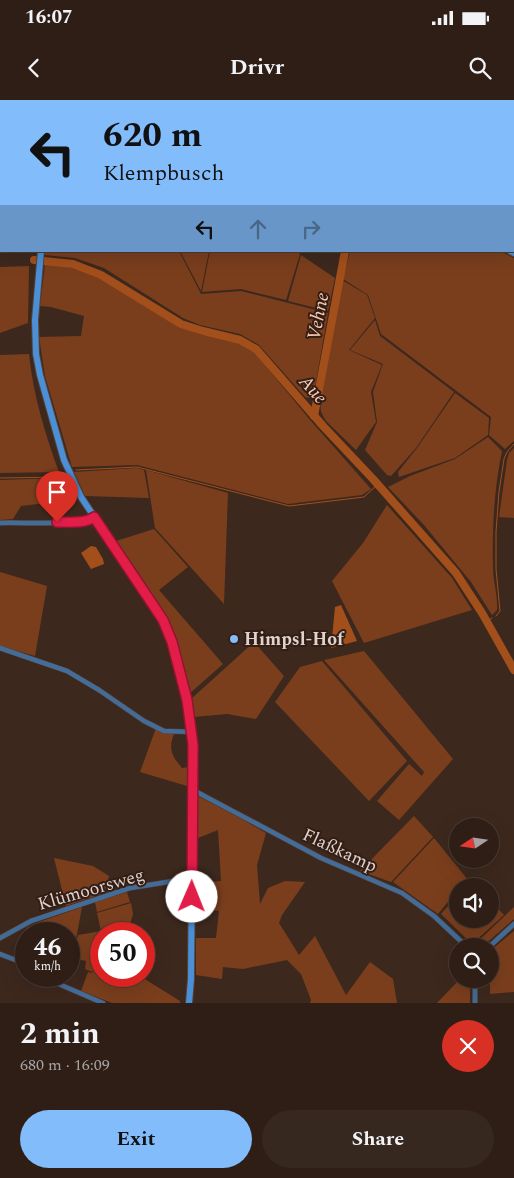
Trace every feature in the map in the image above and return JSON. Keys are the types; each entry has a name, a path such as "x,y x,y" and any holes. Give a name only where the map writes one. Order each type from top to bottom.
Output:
{"main road":[{"path":"40,252 35,328 36,354 64,460 81,497 163,620 172,642 187,700 192,732 193,790 193,876 189,1003"}],"street":[{"path":"0,523 74,522 90,520 94,517"},
{"path":"0,648 67,671 144,721 164,731 192,732"},
{"name":"Flaßkamp","path":"193,790 321,858 402,893 434,916 457,938"},
{"name":"Klümoorsweg","path":"0,938 31,921 130,888 193,876"},
{"path":"499,938 514,924"},
{"path":"0,954 15,960"},
{"path":"66,987 103,1003"},
{"path":"475,988 475,1003"}],"shaded area":[{"path":"45,252 180,252 201,294 241,291 328,313 313,399 305,397 259,345 240,334 200,325 183,318 104,268 75,258 45,255"},
{"path":"181,252 209,252 201,291"},
{"path":"210,252 298,252 300,254 286,300 241,289 202,292"},
{"path":"350,252 502,252 514,258 514,441 505,449 489,435 491,417 381,334 368,295 343,279"},
{"path":"301,255 335,278 328,311 288,301"},
{"path":"45,264 73,268 100,279 178,326 202,335 240,344 254,352 371,489 362,495 288,504 137,465 72,467 45,376 39,337 81,336 84,316 40,306"},
{"path":"29,266 28,323 0,333 0,267"},
{"path":"342,280 367,295 375,318 349,350 382,365 371,392 376,422 356,450 326,421 321,412 320,400"},
{"path":"375,320 380,336 454,392 416,448 391,476 387,475 365,450 377,422 373,392 383,364 350,350"},
{"path":"29,354 40,414 59,472 0,473 0,355"},
{"path":"455,393 489,418 488,435 455,458 399,477 398,472"},
{"path":"488,437 502,451 495,494 493,524 493,573 497,610 492,615 471,582 424,525 388,487 410,476 455,459"},
{"path":"514,448 514,518 499,517 507,460 509,453"},
{"path":"137,468 144,470 149,498 85,496 74,472"},
{"path":"146,470 228,493 224,604 155,528"},
{"path":"60,478 71,500 21,506 13,519 0,520 0,480"},
{"path":"387,505 452,578 472,610 364,643 332,581 363,543"},
{"path":"154,529 188,567 159,590 223,664 189,694 167,623 146,585 116,541"},
{"path":"91,546 96,547 104,564 91,569 81,553"},
{"path":"0,572 47,586 35,656 0,646"},
{"path":"341,605 357,641 331,648 335,607"},
{"path":"254,642 284,676 256,719 227,714 194,717 191,699"},
{"path":"364,651 453,759 399,820 377,801 409,764 422,776 424,772 324,660"},
{"path":"322,661 407,761 369,801 275,702 300,667"},
{"path":"156,728 174,734 171,744 173,756 182,768 189,767 187,786 140,772"},
{"path":"196,795 266,833 257,865 260,904 268,888 285,881 305,882 282,915 279,923 299,955 315,936 346,995 370,962 393,979 397,1003 310,1003 311,1000 301,974 287,960 243,969 223,967 222,979 196,975 196,938 216,938 219,911 196,909 196,883 221,881 218,830 198,838 196,836"},
{"path":"414,816 433,837 391,882 360,871"},
{"path":"434,838 449,857 449,868 458,868 466,878 449,878 449,901 438,914 393,882"},
{"path":"54,858 93,866 109,876 106,888 111,891 66,906"},
{"path":"127,892 130,902 97,912 95,902"},
{"path":"131,903 133,914 131,922 99,922 97,913"},
{"path":"449,905 449,922 441,914"},
{"path":"82,907 79,922 39,922"},
{"path":"514,907 514,919 492,938 481,938 492,928 499,928 499,921"},
{"path":"499,910 504,915 499,920"},
{"path":"455,928 490,928 479,938 466,938"},
{"path":"514,931 514,992 490,994 490,988 499,988 499,944"},
{"path":"90,933 90,971 85,969 86,961 80,960 80,935"},
{"path":"88,972 90,972 90,987 155,987 155,985 180,1001 180,1003 112,1003 81,991"},
{"path":"451,988 470,988 470,1003 437,1003"}],"waterway":[{"name":"Vehne","path":"314,416 345,252"},
{"name":"Vehne","path":"34,260 73,264 101,275 181,324 240,340 256,349 456,573 482,613 514,670"},
{"path":"496,616 500,611 496,569 499,492 504,459 514,444"},
{"path":"76,470 137,467 289,506 364,497 378,484"},
{"path":"0,478 61,477"},
{"name":"Aue","path":"487,622 492,618"}],"place":[{"name":"Himpsl-Hof","path":"234,639"}],"route":[{"path":"57,522 84,521 94,517 156,608 167,628 187,700 193,738 192,897"}]}
